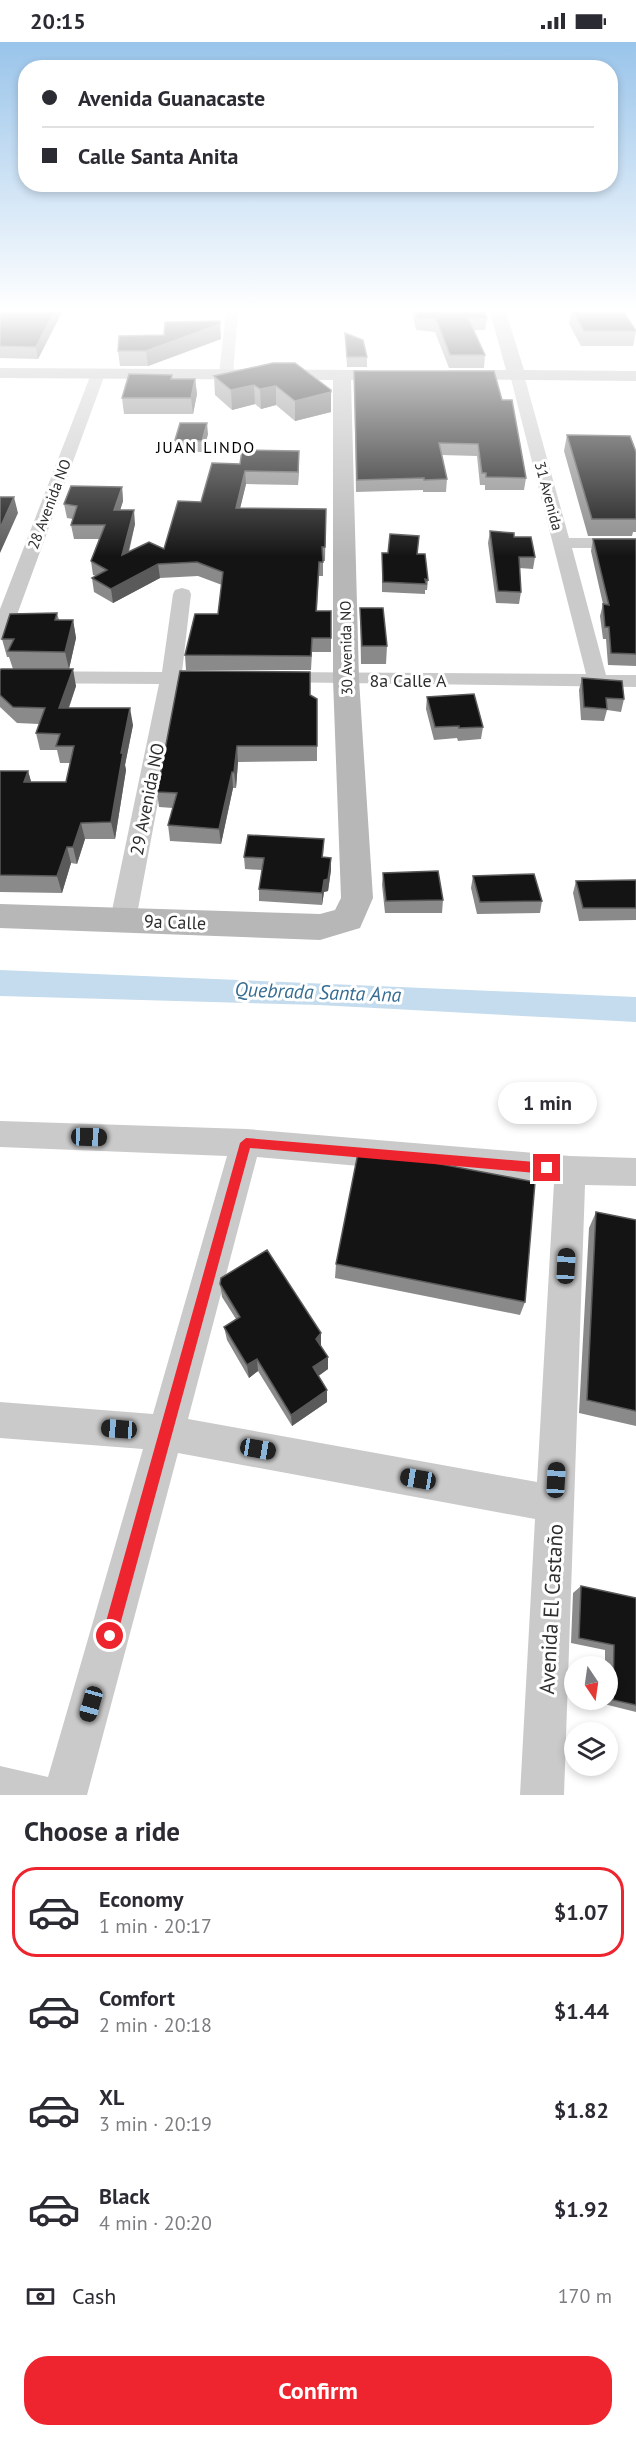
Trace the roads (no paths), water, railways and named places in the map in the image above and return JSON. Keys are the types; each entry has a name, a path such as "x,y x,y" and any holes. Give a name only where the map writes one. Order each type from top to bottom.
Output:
{"street":[{"name":"28 Avenida NO","path":"0,634 91,394"},
{"name":"30 Avenida NO","path":"342,394 346,679 357,898 348,919"},
{"name":"31 Avenida","path":"522,394 598,681"},
{"path":"561,543 636,543"},
{"name":"29 Avenida NO","path":"123,920 171,677 182,594"},
{"path":"0,677 229,678"},
{"name":"8a Calle A","path":"253,678 636,681"},
{"name":"9a Calle","path":"0,916 320,927 348,919"},
{"path":"0,1134 246,1143 570,1170 636,1172"},
{"path":"65,1795 246,1143"},
{"name":"Avenida El Castaño","path":"542,1795 570,1170"},
{"path":"0,1420 166,1433 555,1504"},
{"path":"0,1788 39,1795"}],"water":[{"name":"Quebrada Santa Ana","path":"0,970 636,997 636,1022 319,1005 0,996"}],"district":[{"name":"JUAN LINDO","path":"206,447"}]}
